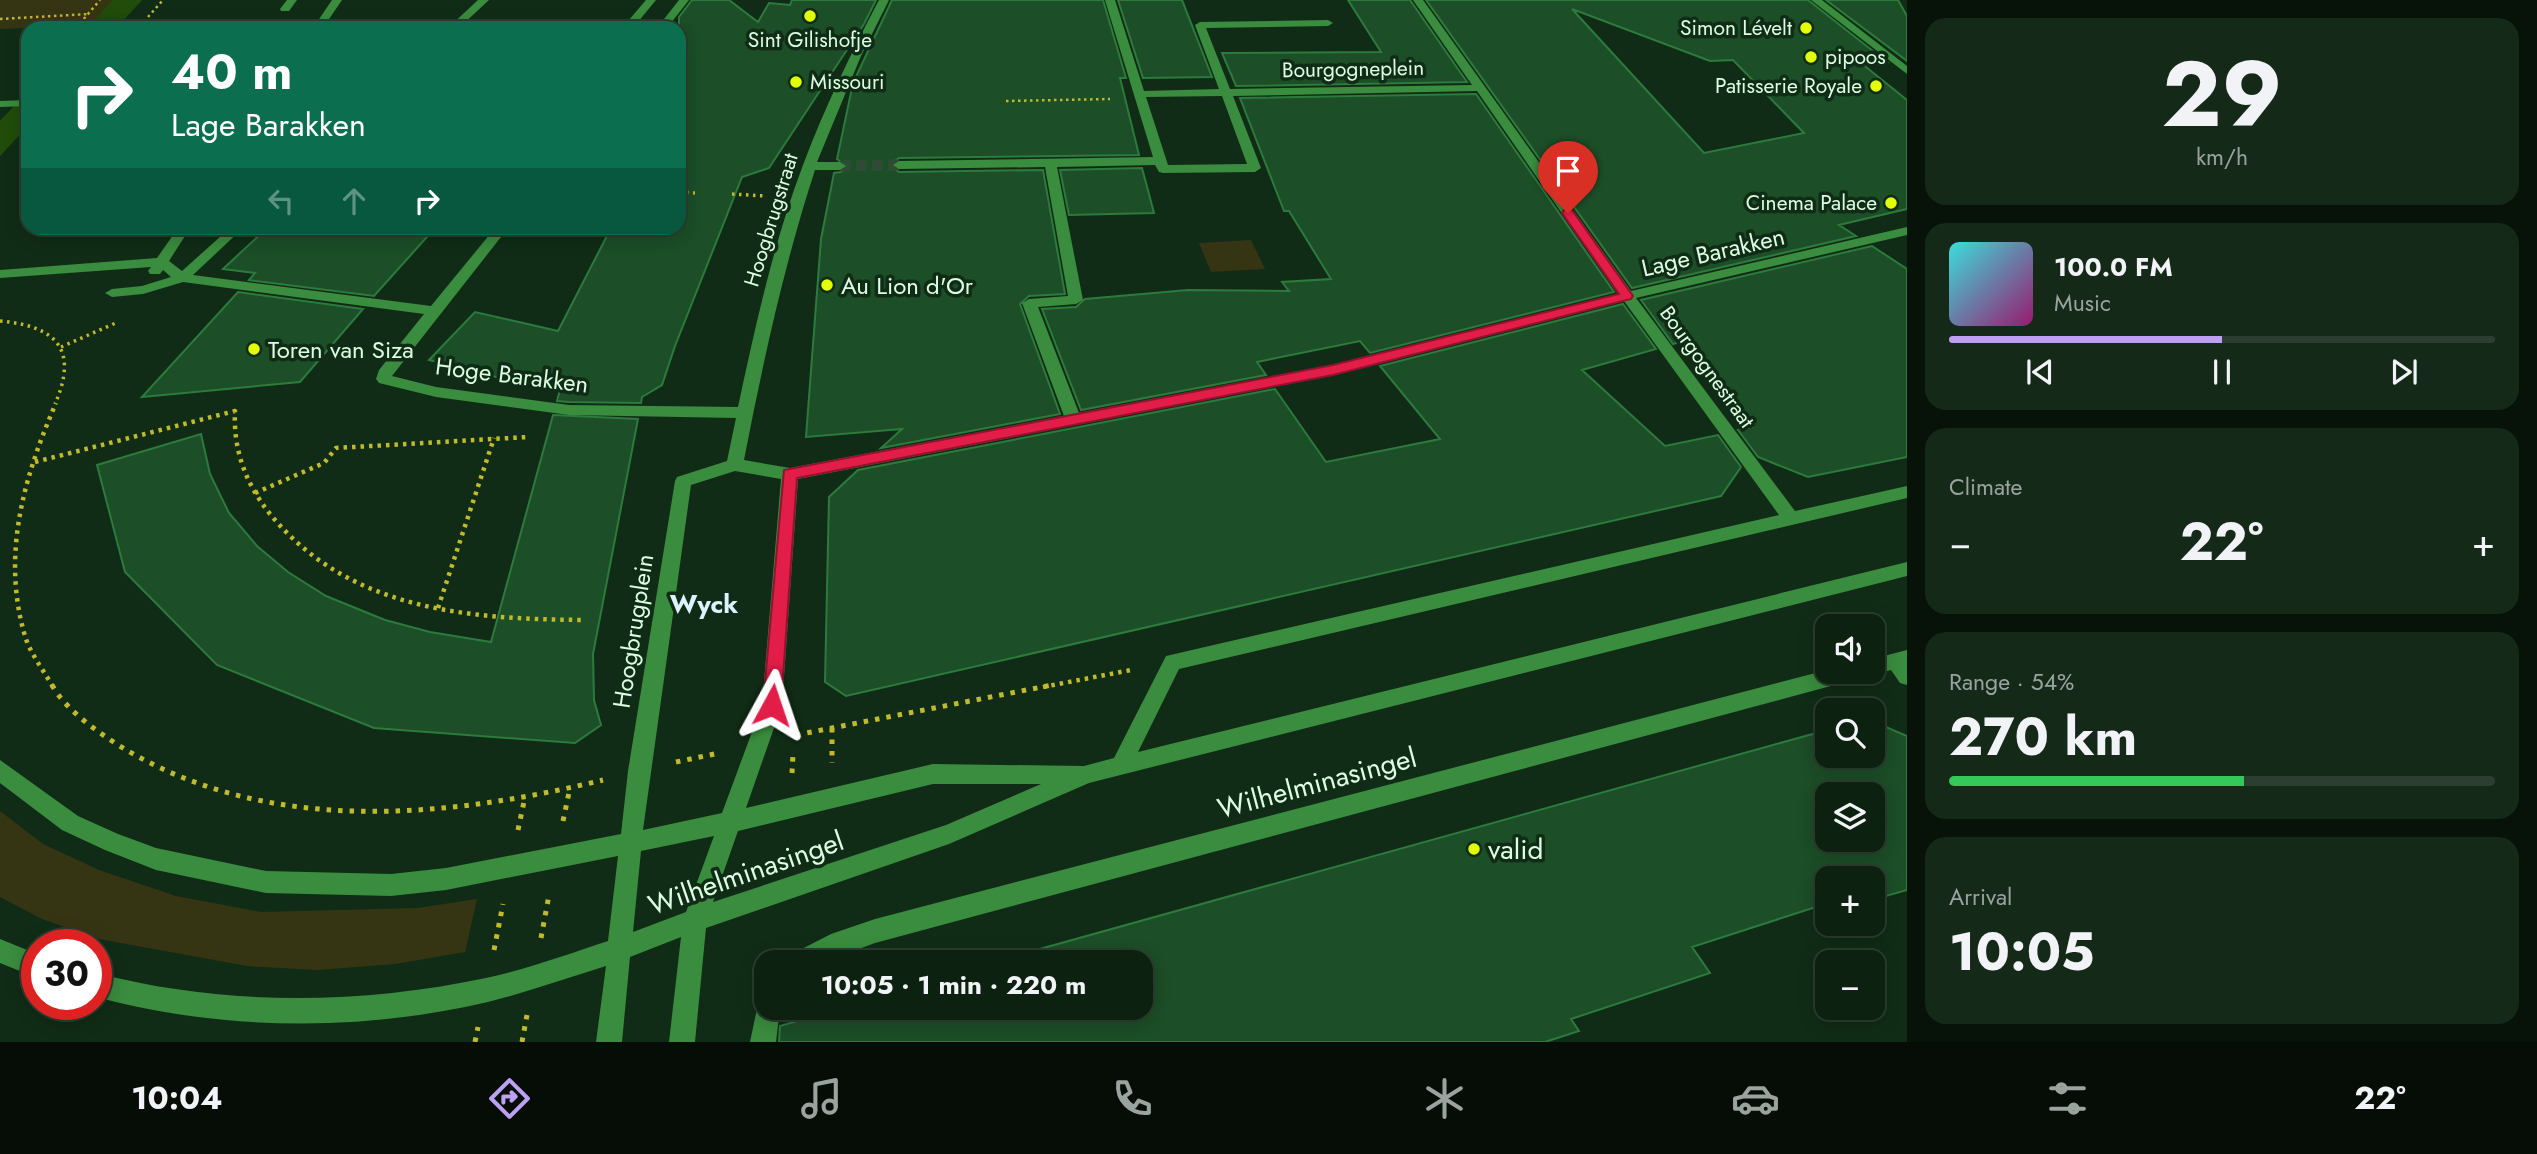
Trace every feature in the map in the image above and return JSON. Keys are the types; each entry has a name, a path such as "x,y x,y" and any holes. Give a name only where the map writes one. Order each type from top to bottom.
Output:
{"street":[{"path":"323,21 337,0"},
{"path":"461,21 484,0"},
{"path":"633,21 651,0"},
{"path":"668,21 684,0"},
{"name":"Hoogbrugstraat","path":"735,465 771,294 808,166 841,84 884,0"},
{"name":"Bourgognestraat","path":"1418,0 1627,296 1792,520"},
{"path":"1815,0 1907,71"},
{"path":"1110,3 1161,161"},
{"name":"Bourgogneplein","path":"899,165 1161,161 1163,170 1255,168 1200,25 1328,23"},
{"name":"Bourgogneplein","path":"1140,94 1480,88"},
{"path":"0,104 21,103"},
{"path":"1050,163 1076,300 1029,303 1074,420"},
{"path":"808,166 840,166"},
{"name":"Lage Barakken","path":"790,474 1333,370 1627,296 1907,231"},
{"path":"139,295 179,235"},
{"path":"112,293 139,295 182,278 229,235"},
{"name":"Hoge Barakken","path":"496,235 384,374 384,379 436,392 569,410 745,413"},
{"path":"0,274 161,262 182,278 434,311"},
{"path":"682,1042 695,920 772,705 790,474 735,465"},
{"name":"Hoogbrugplein","path":"609,1042 639,771 683,481 735,465"},
{"path":"1121,765 1173,662 1907,492"},
{"name":"Wilhelminasingel","path":"112,989 142,997 236,1010 312,1012 384,1006 486,990 620,949 695,920 949,834 1087,774 1907,569"},
{"path":"1885,666 1903,665"},
{"name":"Wilhelminasingel","path":"823,950 875,931 1815,682"},
{"name":"Wilhelminasingel","path":"0,770 31,796 81,828 156,859 265,882 391,885 446,879 630,843 933,774 1087,774"},
{"path":"0,951 21,960"},
{"path":"763,1042 766,1020"}],"path":[{"path":"82,21 100,0"},
{"path":"148,17 163,0"},
{"path":"0,19 89,14"},
{"path":"1006,101 1112,99"},
{"path":"686,192 695,192"},
{"path":"61,348 123,320"},
{"path":"0,321 25,323 42,329 61,348 66,366 16,530 13,569 16,603 26,638 39,668 62,700 92,728 123,751 167,773 222,793 284,806 354,812 415,812 482,805 570,788 759,743"},
{"path":"35,462 235,411 233,426 239,461 255,493 268,513 306,554 333,573 390,596 438,608 505,619 585,620"},
{"path":"255,493 324,463 336,447 517,437"},
{"path":"438,608 494,438"},
{"path":"793,736 1173,662"},
{"path":"522,1042 570,788"},
{"path":"475,1042 525,797"}],"shaded area":[{"path":"0,0 142,0 123,21 21,21 21,28 0,29"},
{"path":"113,0 142,0 122,21 94,21"},
{"path":"21,98 21,134 0,156 0,121"},
{"path":"1251,240 1265,269 1211,272 1199,243"},
{"path":"0,811 43,844 99,870 176,896 261,912 417,908 477,899 465,952 395,964 317,970 247,966 112,941 112,929 70,929 42,919 0,897"}],"building":[{"path":"692,0 729,0 758,22 769,3 790,5 792,0 876,0 864,24 769,168 742,177 662,385 642,397 641,403 557,401 561,386 520,383 429,360 475,312 558,331 607,235 686,235 686,21 679,21 679,17"},
{"path":"892,0 1103,0 1126,78 1120,78 1139,155 899,158 892,163 892,167 899,172 1043,170 1065,294 1029,296 1020,304 1060,414 881,448 902,429 806,437 821,239 834,173 848,167 837,159 853,83"},
{"path":"1118,0 1182,0 1212,77 1143,78"},
{"path":"1348,0 1410,0 1467,82 1236,86 1222,53 1381,52"},
{"path":"1426,0 1808,0 1887,62 1861,63 1907,100 1907,209 1839,225 1856,236 1632,288","holes":["1572,9 1710,61 1733,60 1804,133 1704,153"]},
{"path":"1826,0 1898,0 1907,16 1907,61"},
{"path":"1476,94 1614,292 1370,353 1360,341 1257,362 1266,375 1081,410 1042,309 1076,307 1085,299 1188,290 1289,291 1282,282 1331,279 1289,211 1284,211 1240,98"},
{"path":"1142,168 1154,213 1069,215 1060,170"},
{"path":"259,235 429,235 374,296 249,280 255,273 223,269"},
{"path":"1872,246 1907,269 1907,457 1808,477 1758,457 1738,430 1752,427 1686,340 1673,344 1641,300"},
{"name":"Toren van Siza","path":"238,292 363,309 300,382 142,397"},
{"path":"1623,304 1656,349 1582,370 1665,446 1718,435 1741,467 1721,496 846,696 825,682 829,497 858,470 1275,389 1326,462 1440,439 1380,366"},
{"path":"553,415 638,419 593,654 594,700 601,725 575,743 374,728 217,665 125,572 97,465 201,434 210,474 229,513 257,546 288,572 326,596 385,620 430,632 491,642"},
{"path":"1885,727 1907,736 1907,890 1885,896 1885,866 1815,866 1815,907 1692,947 1710,973 1571,1019 1579,1031 1545,1042 779,1042 780,1026 801,1020 1153,1020 1153,950 1036,950 1815,733 1815,768 1885,768"}],"tunnel":[{"path":"840,166 899,165"}],"place":[{"name":"Sint Gilishofje","path":"810,16"},
{"name":"Simon Lévelt","path":"1806,28"},
{"name":"pipoos","path":"1811,57"},
{"name":"Missouri","path":"796,82"},
{"name":"Patisserie Royale","path":"1876,86"},
{"name":"Cinema Palace","path":"1891,203"},
{"name":"Au Lion d'Or","path":"827,285"},
{"name":"Toren van Siza","path":"254,349"},
{"name":"valid","path":"1474,849"}],"district":[{"name":"Wyck","path":"704,604"}],"route":[{"path":"772,705 790,474 1333,370 1627,296 1568,213"}]}
